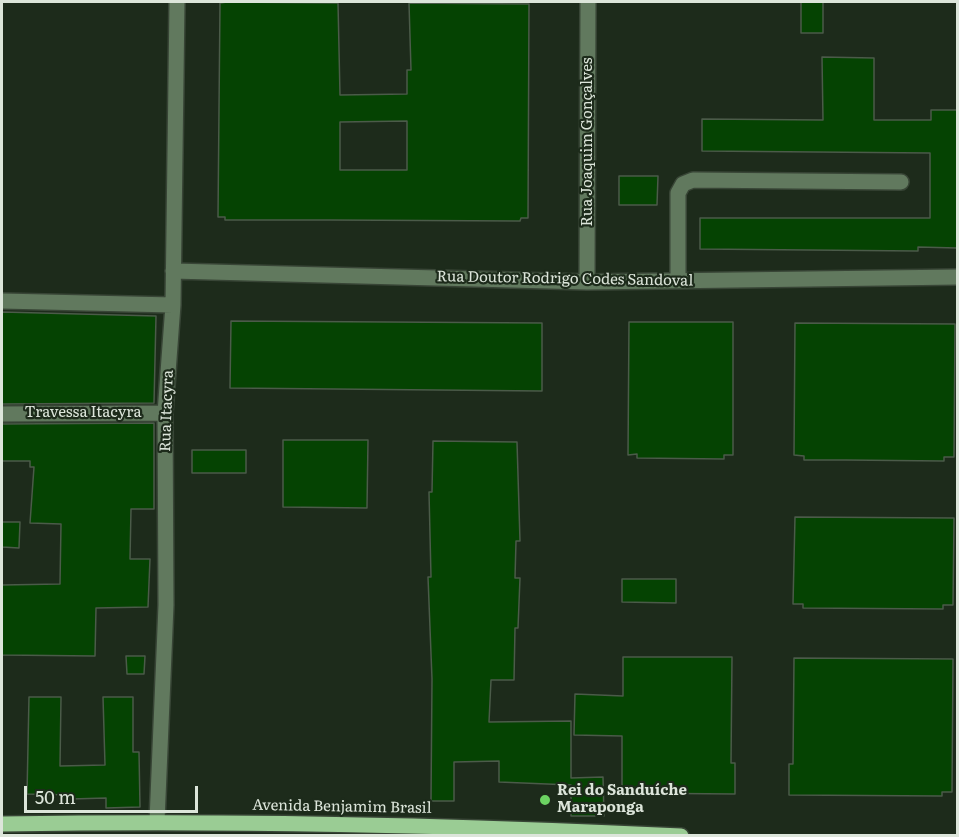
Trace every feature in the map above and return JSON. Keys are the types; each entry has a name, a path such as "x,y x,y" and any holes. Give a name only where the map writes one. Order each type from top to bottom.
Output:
{"main road":[{"name":"Avenida Benjamim Brasil","path":"2,824 157,821 543,829 681,836"}],"street":[{"name":"Rua Itacyra","path":"157,821 166,605 165,413 173,305 177,2"},
{"name":"Rua Joaquim Gonçalves","path":"587,282 588,2"},
{"path":"678,280 678,193 683,184 693,180 901,182"},
{"name":"Rua Doutor Rodrigo Codes Sandoval","path":"173,272 587,282 957,278"},
{"path":"2,301 173,305"},
{"name":"Travessa Itacyra","path":"2,414 165,413"}],"building":[{"path":"801,2 823,2 823,33 801,33"},
{"path":"220,3 338,3 340,95 407,94 407,70 411,70 409,3 529,4 528,218 521,218 520,221 225,220 225,217 218,217","holes":["407,121 407,170 340,170 340,122"]},
{"path":"822,57 874,58 874,120 931,120 931,110 957,110 957,248 918,247 918,251 700,249 700,218 930,218 930,153 702,151 702,119 823,120"},
{"path":"619,176 658,176 657,205 619,205"},
{"path":"2,312 156,316 154,403 2,404"},
{"path":"231,321 542,323 542,391 230,388"},
{"path":"629,322 733,322 733,455 724,455 724,459 637,458 637,454 628,455"},
{"path":"795,323 955,324 954,457 944,457 944,461 804,460 804,456 794,455"},
{"path":"154,423 154,509 131,509 130,559 150,559 148,607 96,608 95,656 2,655 2,585 60,584 61,524 30,523 34,467 30,467 30,461 2,461 2,424"},
{"path":"283,440 368,440 367,508 283,507"},
{"path":"433,441 517,442 520,541 516,541 515,578 520,578 518,628 515,628 514,680 491,680 489,722 571,721 571,778 603,777 604,816 571,816 571,785 499,782 499,761 454,762 454,801 431,801 432,679 428,577 431,577 429,492 432,492"},
{"path":"192,450 246,450 246,473 192,473"},
{"path":"795,517 954,518 953,605 943,605 943,609 803,608 803,604 793,604"},
{"path":"2,522 20,522 19,548 2,547"},
{"path":"622,579 676,579 676,603 622,602"},
{"path":"126,656 145,656 144,674 127,674"},
{"path":"623,657 732,657 731,763 735,763 735,794 622,793 622,736 574,735 575,694 623,696"},
{"path":"794,658 953,659 952,792 942,792 942,796 789,795 789,764 793,764"},
{"path":"29,697 61,697 60,766 105,765 103,697 133,697 133,752 139,752 140,807 106,808 106,798 71,799 71,795 27,794"}],"place":[{"name":"Rei do Sanduíche Maraponga","path":"545,800"}]}
